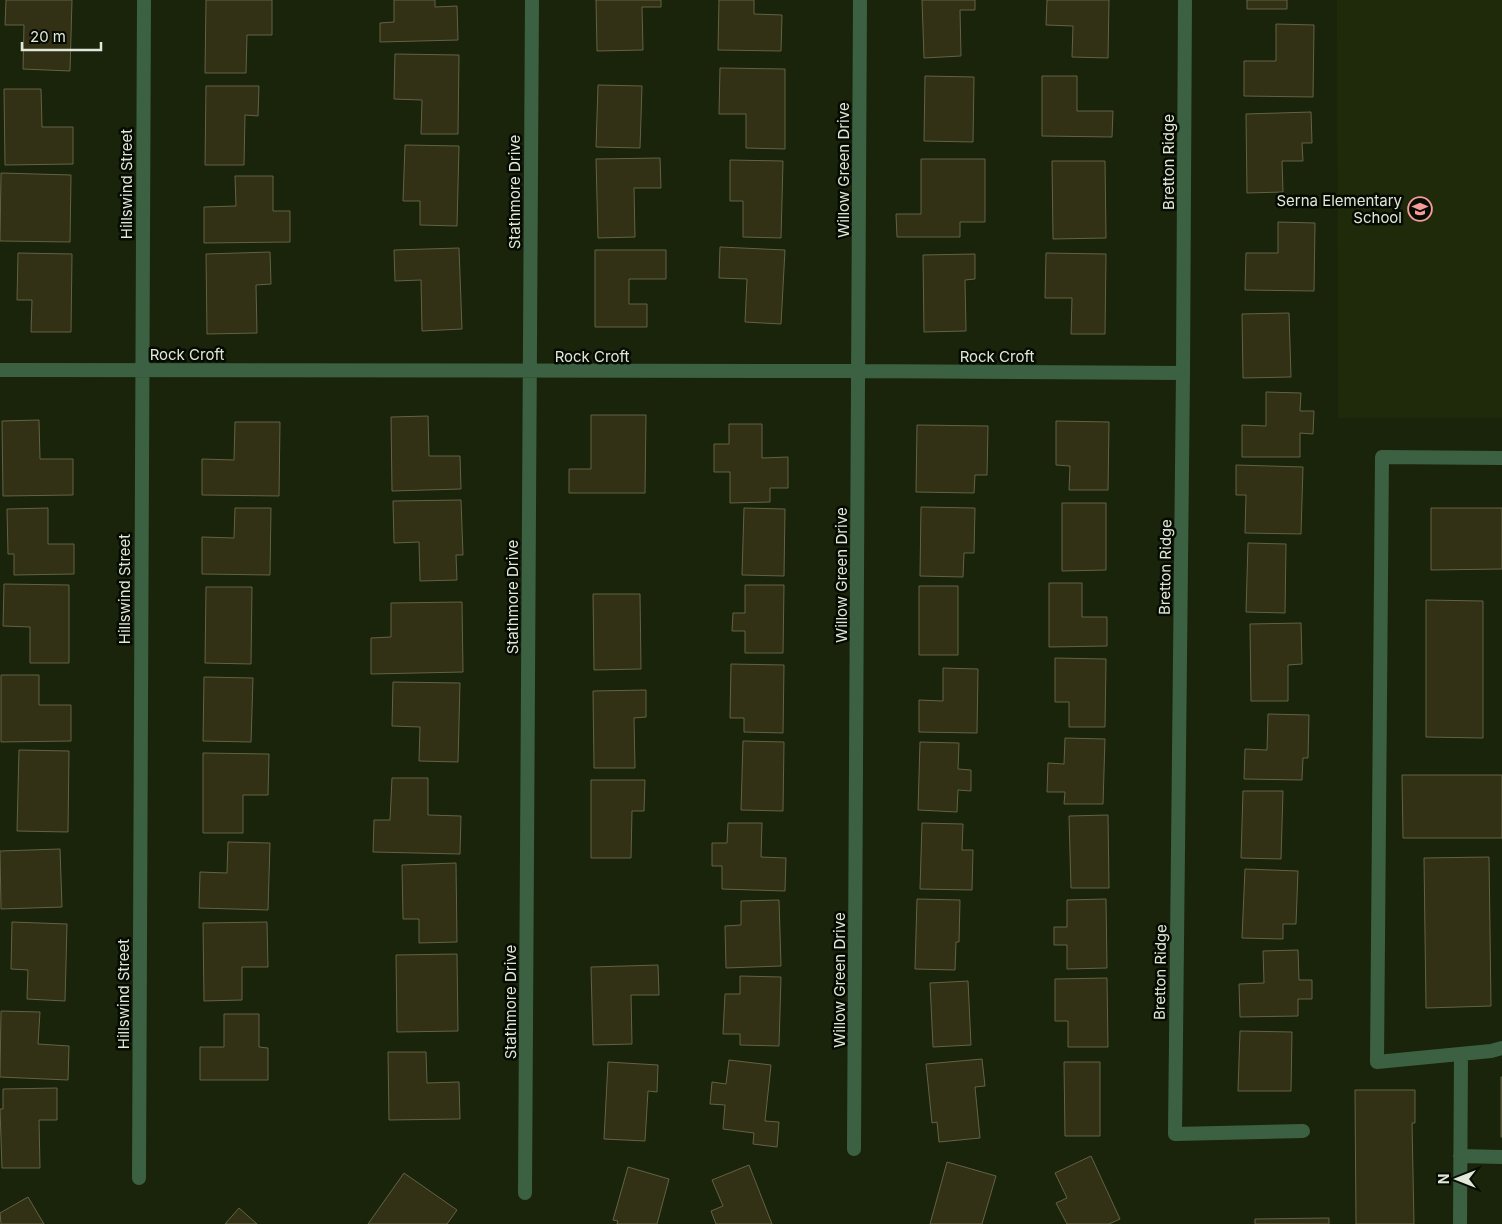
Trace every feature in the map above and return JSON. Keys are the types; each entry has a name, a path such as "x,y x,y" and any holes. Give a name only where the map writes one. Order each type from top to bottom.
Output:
{"street":[{"name":"Hillswind Street","path":"139,1178 144,0"},
{"name":"Stathmore Drive","path":"525,1194 532,0"},
{"name":"Willow Green Drive","path":"854,1149 860,0"},
{"name":"Bretton Ridge","path":"1185,0 1175,1134 1303,1131"},
{"name":"Rock Croft","path":"0,370 858,371 1183,374"},
{"path":"1502,458 1382,457 1377,1062 1462,1054 1502,1048"},
{"path":"1460,1224 1462,1054"},
{"path":"1460,1156 1502,1157"}],"shaded area":[{"name":"Serna Elementary School","path":"1337,0 1502,0 1502,418 1338,418"}],"building":[{"path":"6,0 72,0 70,71 23,69 24,25 5,25"},
{"path":"206,0 272,0 272,35 247,35 246,73 205,73"},
{"path":"394,0 435,0 435,7 457,6 458,40 380,42 380,23 394,22"},
{"path":"596,0 661,0 661,7 642,7 643,50 597,51"},
{"path":"719,0 754,0 754,14 782,15 781,51 718,50"},
{"path":"922,0 975,0 975,10 960,10 961,56 924,58"},
{"path":"1047,0 1109,0 1108,58 1072,57 1073,26 1046,25"},
{"path":"1247,0 1287,0 1287,9 1247,9"},
{"path":"1276,24 1314,25 1313,97 1244,96 1244,61 1276,61"},
{"path":"395,54 459,55 458,134 421,134 422,100 394,99"},
{"path":"720,68 785,69 785,149 746,148 746,114 719,114"},
{"path":"925,76 974,77 973,142 924,141"},
{"path":"1042,76 1077,76 1077,111 1113,111 1112,137 1042,136"},
{"path":"598,85 642,86 640,148 596,147"},
{"path":"206,86 259,86 258,116 245,115 244,165 205,165"},
{"path":"4,89 41,89 42,127 73,127 73,164 5,165"},
{"path":"1311,112 1312,143 1302,143 1303,161 1282,161 1283,192 1247,193 1246,114"},
{"path":"405,145 459,146 457,226 420,225 420,201 403,201"},
{"path":"660,158 661,188 634,188 635,237 598,238 596,159"},
{"path":"921,159 985,159 985,222 960,222 960,237 897,237 896,214 921,214"},
{"path":"730,160 783,161 781,238 743,237 743,201 730,201"},
{"path":"1052,161 1105,161 1106,238 1053,239"},
{"path":"1,173 71,175 70,242 0,241"},
{"path":"235,176 273,176 273,211 290,211 290,242 204,243 204,207 236,206"},
{"path":"1278,222 1315,223 1314,291 1245,290 1246,253 1278,253"},
{"path":"720,247 785,250 781,324 745,322 747,279 719,278"},
{"path":"459,248 462,329 422,331 421,280 395,281 394,250"},
{"path":"595,250 666,250 666,279 629,279 629,304 647,304 647,327 595,327"},
{"path":"270,252 271,284 256,285 257,333 207,334 206,254"},
{"path":"18,253 72,254 71,332 31,332 32,300 17,300"},
{"path":"1046,253 1106,254 1105,334 1071,334 1072,298 1045,298"},
{"path":"975,254 975,279 965,280 966,331 924,332 923,255"},
{"path":"1289,313 1291,377 1243,378 1242,314"},
{"path":"1266,392 1301,393 1300,411 1314,411 1313,434 1300,433 1300,457 1242,457 1242,425 1266,426"},
{"path":"591,415 646,415 645,493 569,493 569,469 591,469"},
{"path":"428,416 429,456 460,456 461,489 392,491 391,417"},
{"path":"39,420 40,459 73,459 73,495 3,496 2,421"},
{"path":"1056,421 1109,422 1108,490 1069,490 1070,466 1056,465"},
{"path":"235,422 280,422 279,496 202,495 202,459 234,460"},
{"path":"729,424 762,424 762,458 788,457 788,488 770,488 770,502 730,503 730,472 714,472 714,444 729,444"},
{"path":"917,425 988,426 987,475 975,475 974,493 916,492"},
{"path":"1236,465 1303,467 1301,534 1245,533 1246,495 1236,495"},
{"path":"461,500 463,555 456,555 457,580 420,581 419,542 394,543 393,501"},
{"path":"1062,503 1106,503 1106,570 1062,571"},
{"path":"921,507 975,508 974,553 964,553 963,577 920,576"},
{"path":"48,508 48,544 74,544 74,574 14,575 14,554 8,554 7,509"},
{"path":"235,508 271,508 270,575 202,574 202,537 234,538"},
{"path":"744,508 785,509 784,576 742,575"},
{"path":"1431,508 1502,508 1502,569 1431,570"},
{"path":"1248,543 1286,544 1285,613 1246,612"},
{"path":"1049,583 1082,583 1082,617 1107,617 1107,646 1049,647"},
{"path":"4,584 69,585 69,663 30,663 30,627 3,626"},
{"path":"745,585 784,585 783,653 745,653 745,631 732,631 733,613 745,613"},
{"path":"919,586 958,586 958,655 919,655"},
{"path":"206,587 252,587 251,664 205,663"},
{"path":"593,594 640,594 641,669 594,670"},
{"path":"1426,600 1483,601 1483,738 1426,737"},
{"path":"462,602 463,672 371,674 371,638 391,637 391,603"},
{"path":"1301,623 1302,664 1288,665 1288,701 1251,701 1250,624"},
{"path":"1055,658 1106,659 1105,727 1069,727 1069,702 1055,702"},
{"path":"731,664 784,665 783,733 744,732 744,718 730,718"},
{"path":"943,668 978,669 977,733 919,732 919,700 943,701"},
{"path":"1,675 39,675 39,705 71,705 71,741 1,742"},
{"path":"204,677 253,678 251,742 203,741"},
{"path":"393,682 460,683 458,762 419,761 420,727 392,726"},
{"path":"646,690 646,717 634,718 635,768 594,768 593,691"},
{"path":"1268,714 1309,715 1308,758 1303,758 1302,780 1244,779 1245,749 1267,750"},
{"path":"1065,738 1105,739 1103,804 1064,804 1065,792 1047,792 1048,763 1064,764"},
{"path":"743,741 784,742 783,811 741,810"},
{"path":"920,742 959,743 958,769 971,770 971,791 958,790 957,812 918,810"},
{"path":"19,750 69,751 68,832 17,831"},
{"path":"203,753 269,754 268,795 243,795 243,833 203,833"},
{"path":"1402,775 1502,775 1502,838 1403,838"},
{"path":"392,778 428,778 428,815 461,816 460,854 373,852 374,820 390,820"},
{"path":"591,780 645,780 644,811 632,811 631,858 591,858"},
{"path":"1243,791 1283,791 1281,859 1241,858"},
{"path":"1108,815 1109,888 1071,888 1069,816"},
{"path":"728,823 762,823 761,857 786,858 785,891 722,889 722,866 712,866 712,843 727,843"},
{"path":"922,823 963,824 962,850 973,850 972,890 920,889"},
{"path":"228,842 270,843 268,910 199,908 200,872 227,873"},
{"path":"60,849 62,907 1,909 0,851"},
{"path":"1489,857 1491,1006 1426,1008 1424,858"},
{"path":"456,863 457,942 419,943 419,919 403,919 402,865"},
{"path":"1245,869 1298,871 1296,924 1283,924 1283,939 1242,938"},
{"path":"917,899 960,900 959,942 956,942 955,970 915,969"},
{"path":"1106,899 1107,968 1067,969 1067,945 1054,945 1054,927 1067,927 1067,900"},
{"path":"779,900 781,966 726,968 725,926 741,925 741,901"},
{"path":"12,922 67,924 65,1001 27,999 28,970 11,969"},
{"path":"267,922 268,967 242,967 242,1000 204,1001 203,923"},
{"path":"1298,950 1299,980 1312,980 1312,999 1298,999 1298,1016 1240,1017 1239,984 1264,983 1263,951"},
{"path":"457,954 458,1031 397,1032 396,955"},
{"path":"658,965 659,995 631,995 632,1044 593,1045 591,967"},
{"path":"740,976 781,977 779,1046 740,1045 740,1034 723,1034 725,994 740,994"},
{"path":"1107,978 1108,1047 1068,1047 1068,1021 1055,1021 1055,979"},
{"path":"968,981 971,1045 933,1047 930,983"},
{"path":"1,1011 40,1012 38,1044 69,1046 68,1080 0,1077"},
{"path":"224,1014 259,1014 259,1047 268,1048 268,1080 200,1080 200,1047 224,1047"},
{"path":"1240,1031 1292,1032 1291,1091 1238,1091"},
{"path":"388,1052 426,1052 427,1083 459,1082 460,1119 389,1120"},
{"path":"982,1059 985,1086 975,1087 980,1138 939,1142 937,1122 932,1123 926,1064"},
{"path":"729,1060 771,1065 765,1121 779,1122 777,1147 753,1144 754,1133 723,1129 725,1105 710,1104 712,1082 726,1084"},
{"path":"608,1062 658,1065 657,1092 648,1091 645,1141 604,1139"},
{"path":"1064,1062 1100,1062 1100,1136 1065,1136"},
{"path":"1502,1077 1502,1137 1501,1137"},
{"path":"57,1088 57,1120 39,1120 40,1168 2,1168 0,1109 3,1109 3,1089"},
{"path":"1355,1090 1415,1090 1415,1123 1412,1123 1414,1224 1356,1224"},
{"path":"1091,1156 1120,1219 1109,1224 1067,1224 1056,1203 1067,1198 1055,1173"},
{"path":"947,1162 996,1176 982,1224 930,1224"},
{"path":"749,1165 772,1224 716,1224 711,1211 723,1206 712,1180"},
{"path":"628,1167 669,1179 657,1224 617,1224 618,1221 613,1220"},
{"path":"404,1173 457,1210 447,1224 368,1224"},
{"path":"28,1197 44,1224 1,1224 0,1213"},
{"path":"239,1208 257,1224 225,1224"},
{"path":"1329,1218 1329,1224 1255,1224 1255,1219"}],"place":[{"name":"Serna Elementary School","path":"1420,209"}]}
